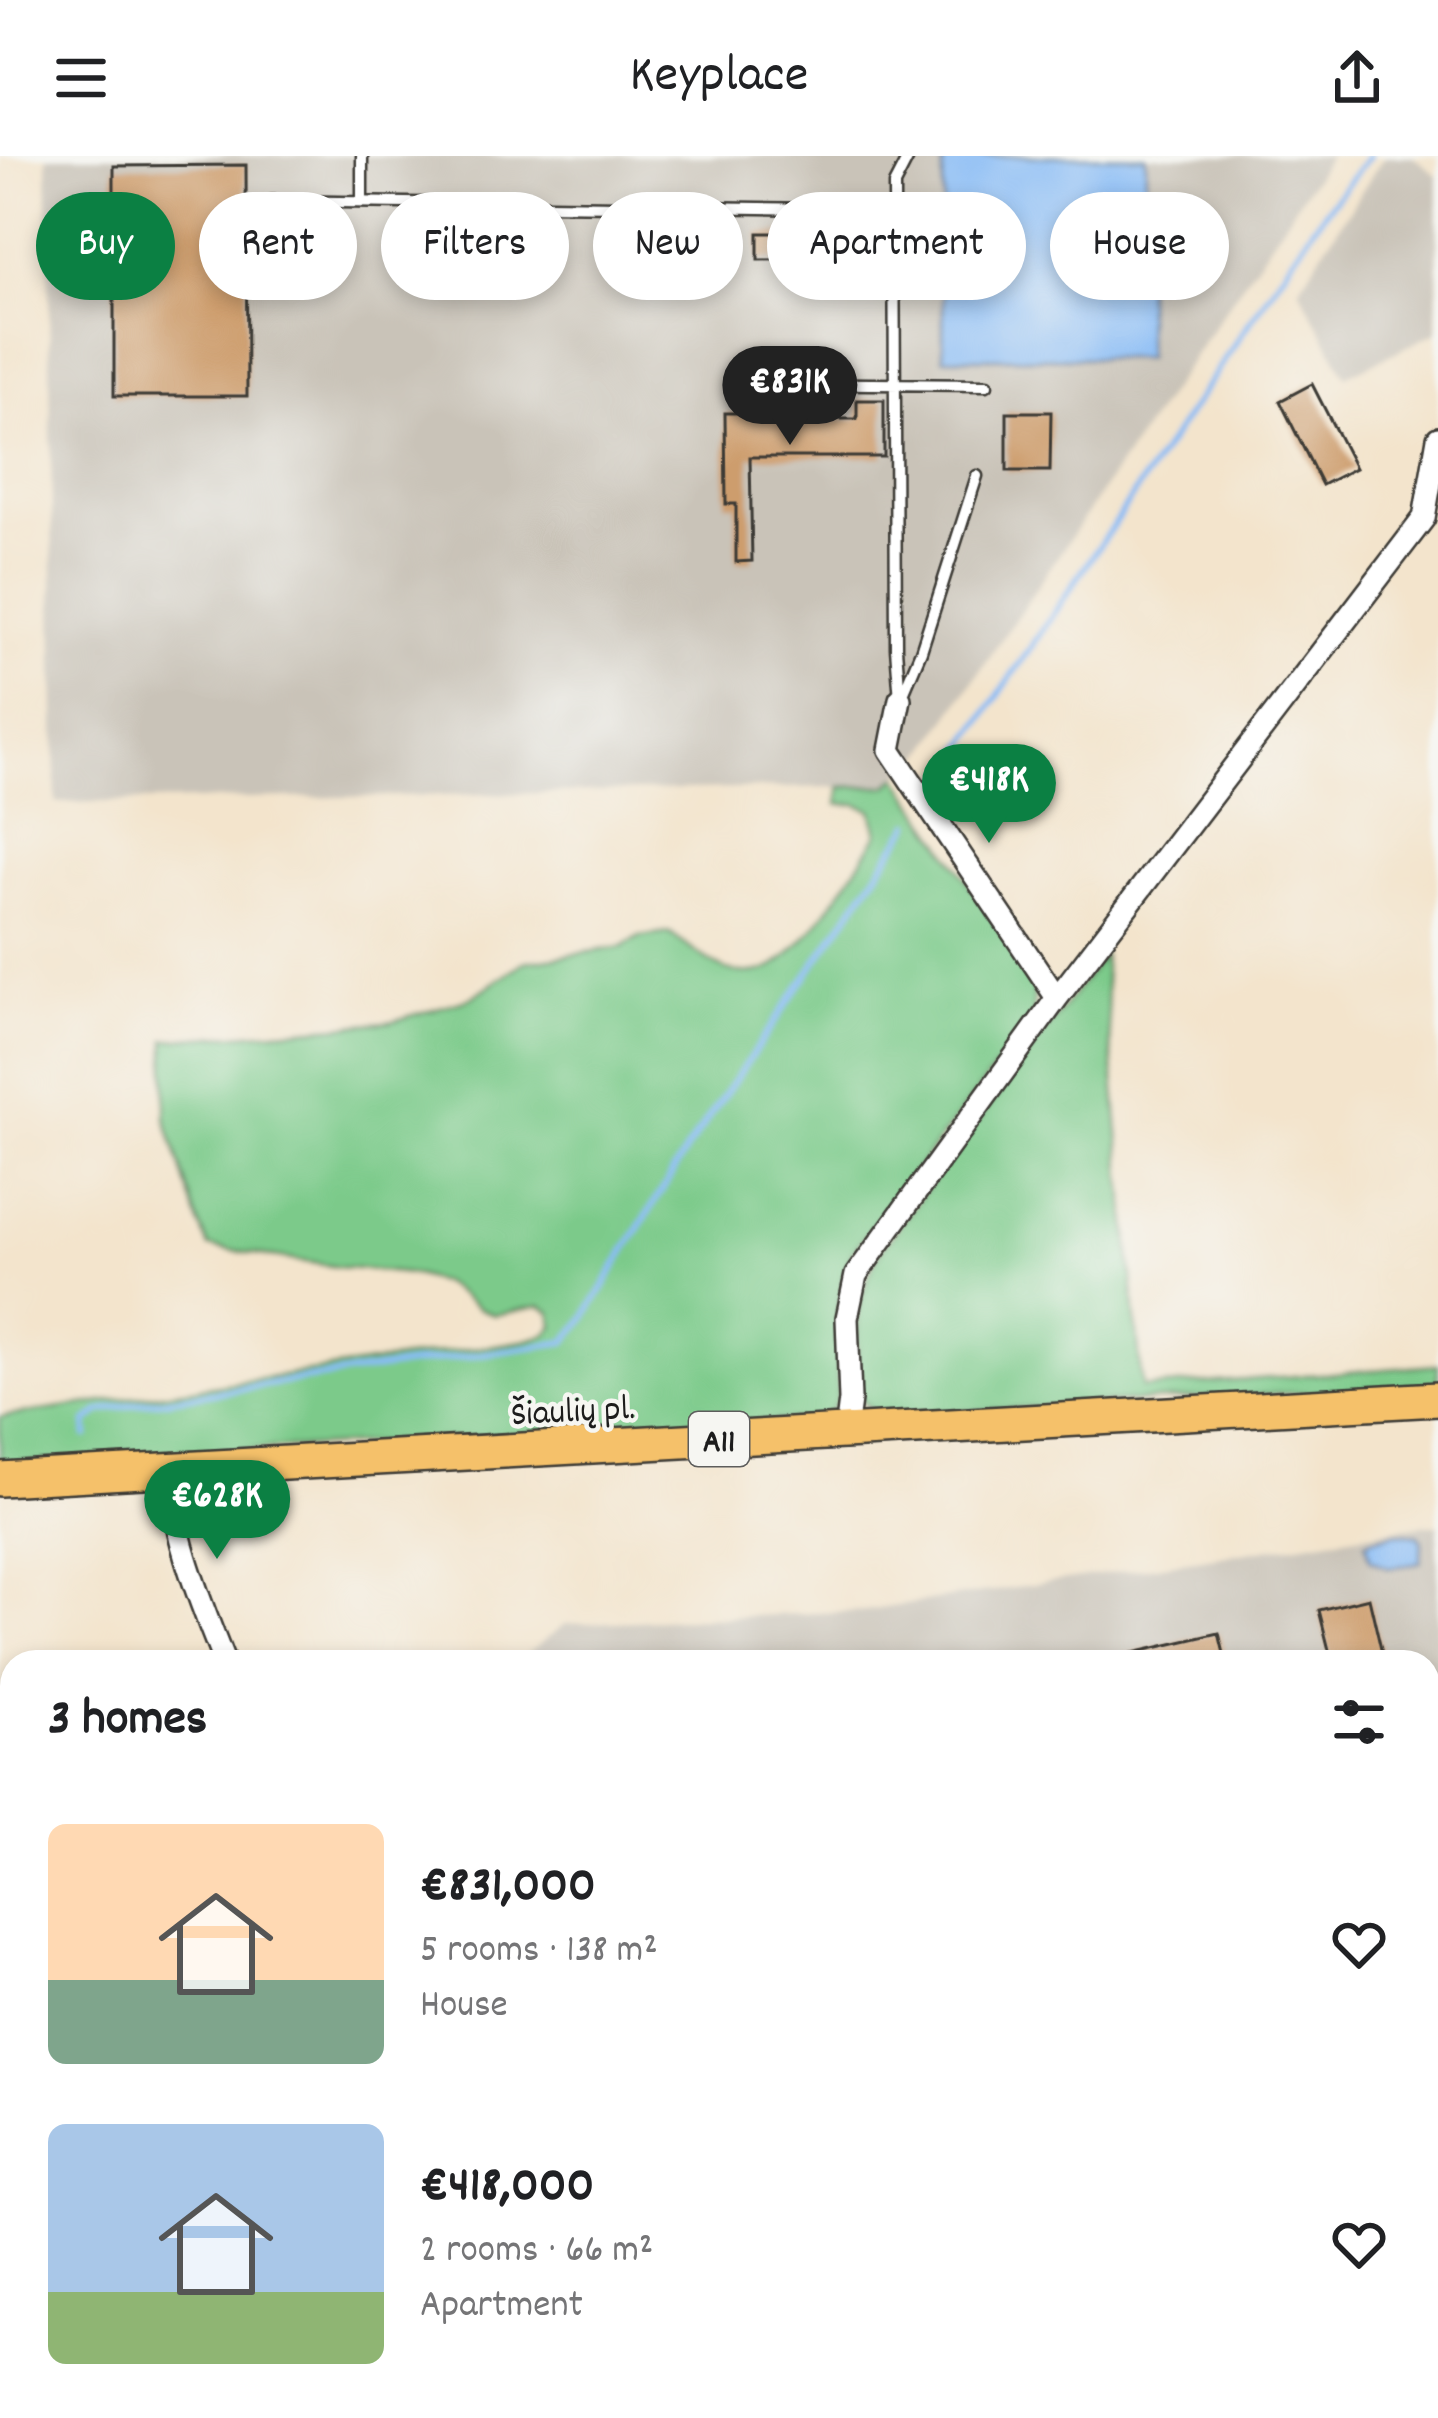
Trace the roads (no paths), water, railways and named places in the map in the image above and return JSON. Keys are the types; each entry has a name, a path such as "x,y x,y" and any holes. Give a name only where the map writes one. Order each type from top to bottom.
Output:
{"highway":[{"name":"Šiaulių pl.","path":"0,1479 1438,1399"}],"street":[{"path":"847,1432 847,1318 856,1275 1057,998 1424,518 1438,438"},
{"path":"900,699 890,750 1057,998"},
{"path":"170,1469 183,1547 220,1650"}],"lane":[{"path":"362,156 362,202"},
{"path":"894,192 908,156"},
{"path":"357,202 767,208"},
{"path":"896,300 900,699"},
{"path":"756,382 988,386"},
{"path":"900,699 921,651 977,476"}],"water":[{"path":"943,156 1146,156 1146,192 1050,192 1050,300 1146,300 1146,358 943,358 943,300 1026,300 1026,192 943,192"},
{"path":"1396,1533 1419,1535 1421,1562 1389,1568 1370,1560 1366,1543"}],"waterway":[{"path":"943,778 1315,225 1369,156"},
{"path":"87,1436 86,1423 99,1412 130,1405 565,1342 581,1324 687,1149 911,824"}]}
